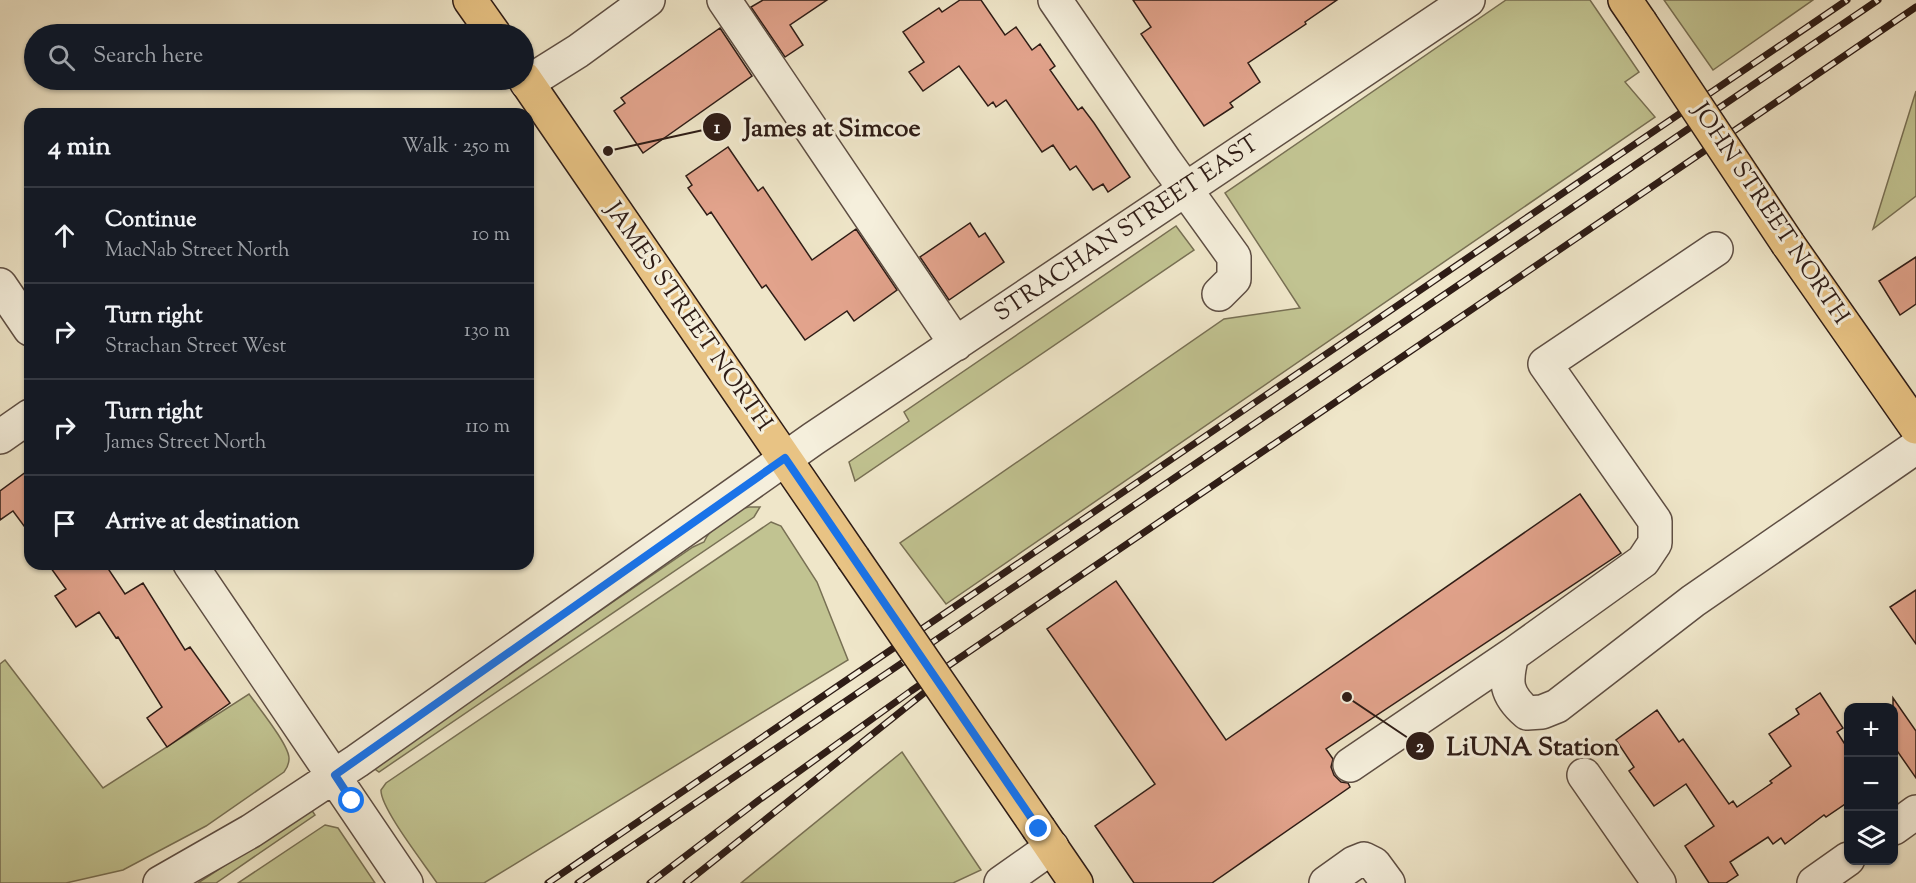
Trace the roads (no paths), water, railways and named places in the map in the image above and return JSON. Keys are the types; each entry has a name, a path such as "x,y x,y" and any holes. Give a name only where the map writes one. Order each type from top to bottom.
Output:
{"main road":[{"path":"470,0 487,24"},
{"name":"JOHN STREET NORTH","path":"1633,11 1788,244 1916,427"},
{"name":"JAMES STREET NORTH","path":"532,90 1077,883"}],"street":[{"path":"534,75 578,51 648,0"},
{"path":"724,0 956,344"},
{"path":"1055,0 1234,257 1234,279 1219,294"},
{"name":"STRACHAN STREET EAST","path":"160,883 251,831 335,775 785,458 1468,0"},
{"path":"1350,765 1644,561 1655,543 1655,520 1545,364 1716,249"},
{"path":"0,285 24,320"},
{"path":"0,437 24,420"},
{"path":"1512,654 1507,673 1508,687 1513,701 1527,713 1542,712 1557,706 1693,601 1916,447"},
{"path":"194,570 335,775 399,873"},
{"path":"1584,775 1659,883"},
{"path":"1898,825 1916,812"},
{"path":"1001,883 1045,838"},
{"path":"1326,883 1354,863 1364,859 1374,864 1388,883"},
{"path":"1814,883 1851,868"}],"railway":[{"path":"548,883 1847,0"},
{"path":"578,883 1878,0"},
{"path":"650,883 759,800 911,691 1916,7"},
{"path":"686,883 939,681"}],"place":[{"name":"James at Simcoe","path":"608,151"},
{"name":"LiUNA Station","path":"1347,697"}]}
